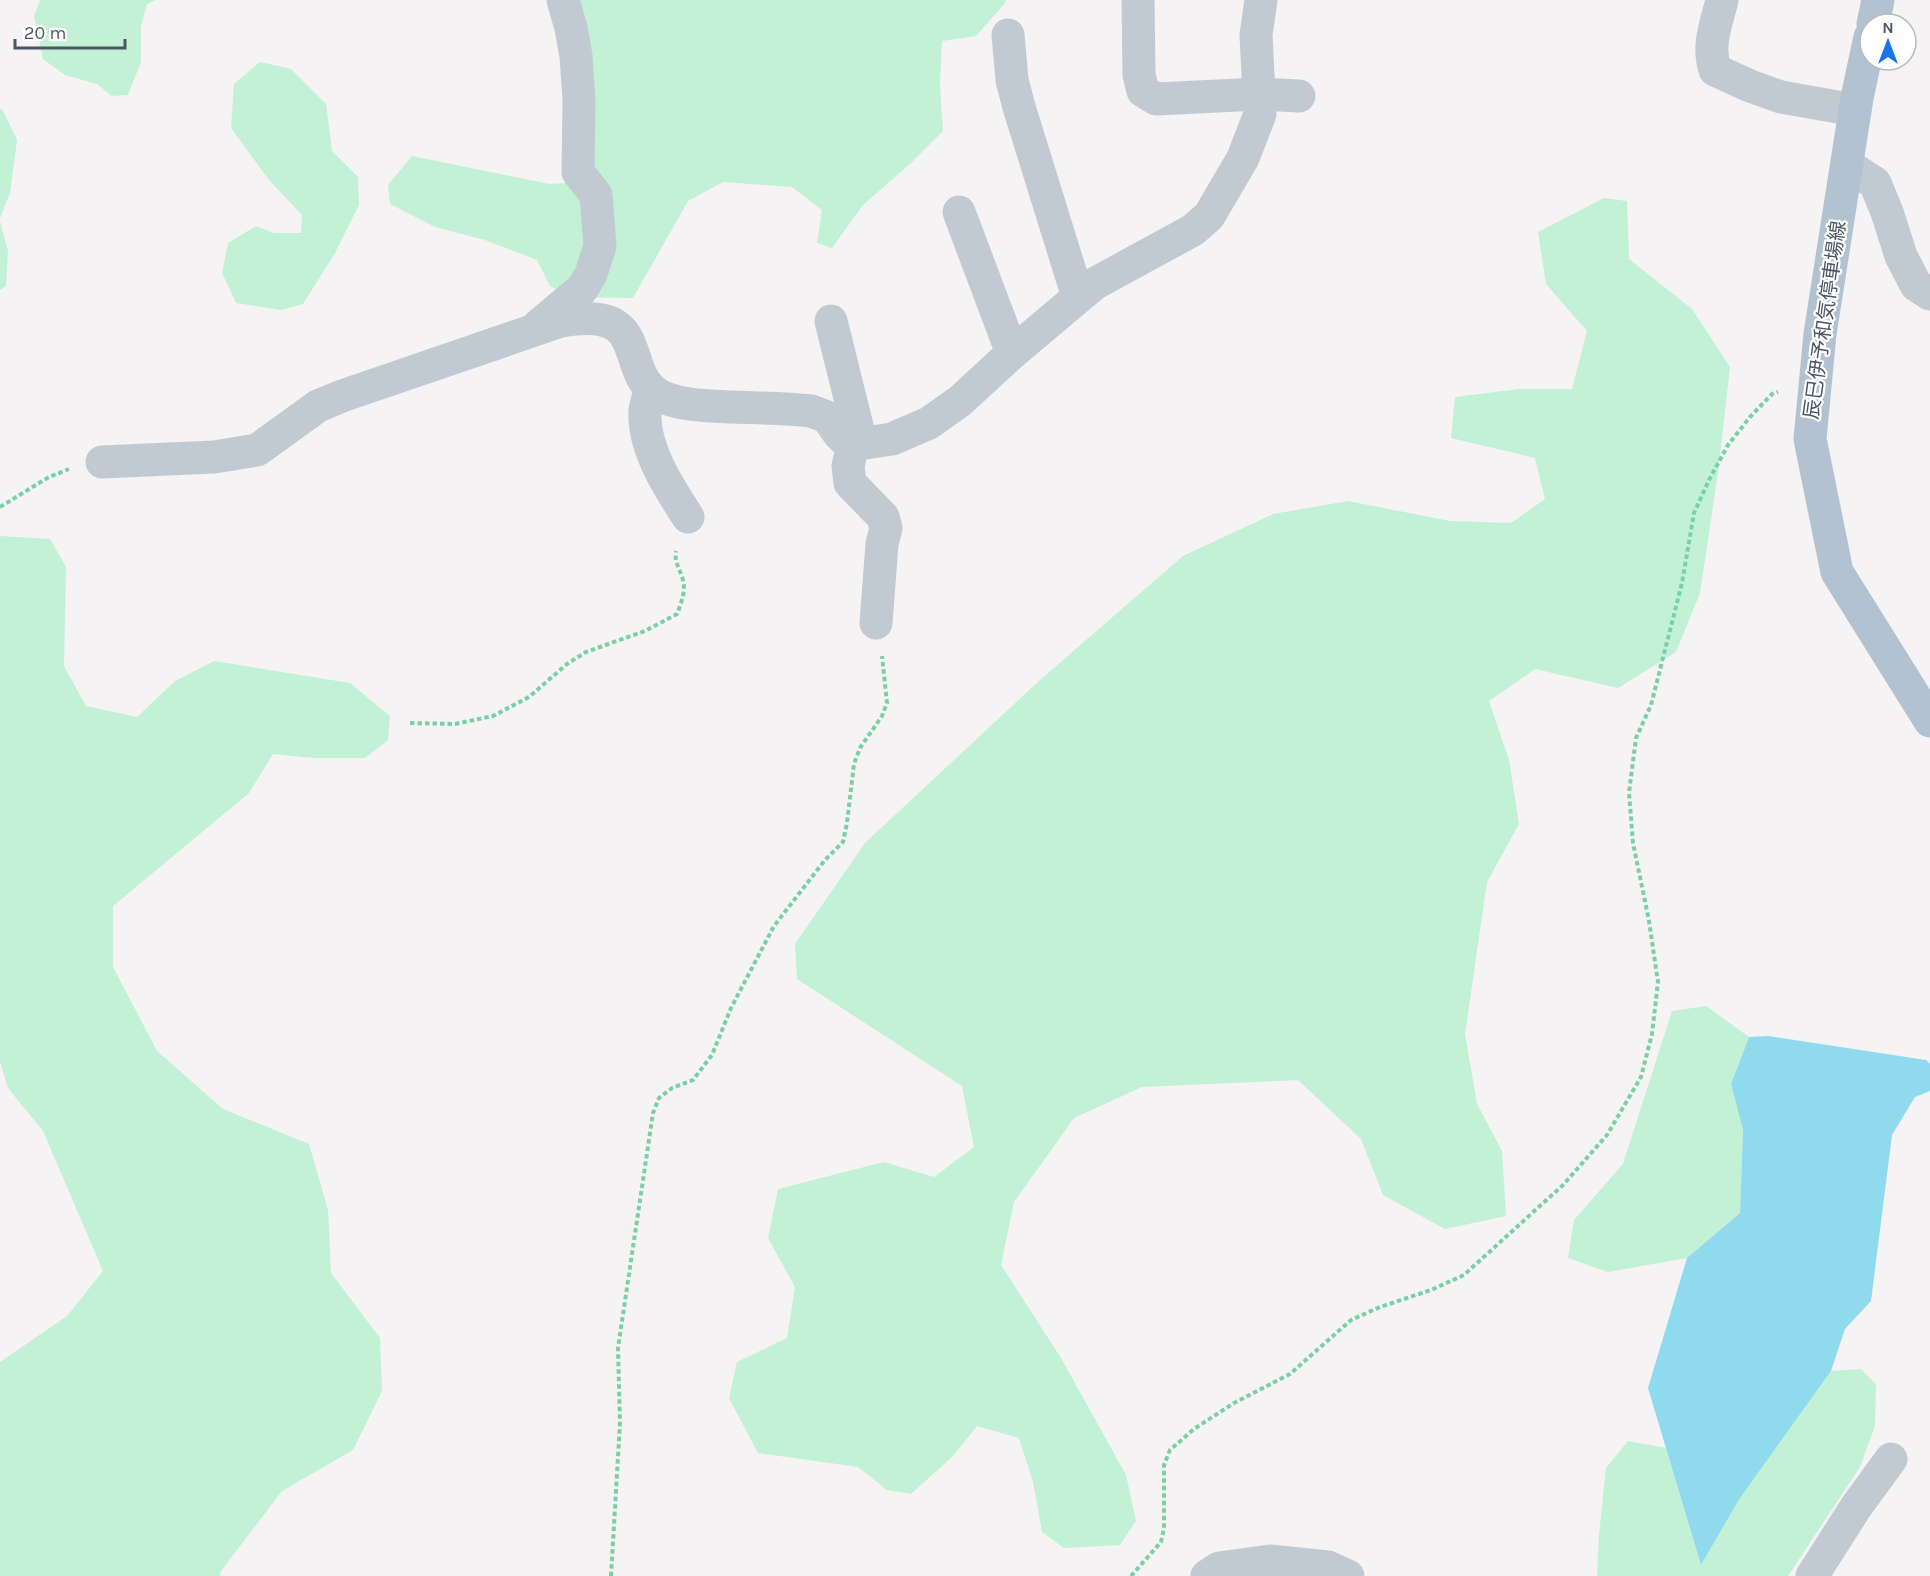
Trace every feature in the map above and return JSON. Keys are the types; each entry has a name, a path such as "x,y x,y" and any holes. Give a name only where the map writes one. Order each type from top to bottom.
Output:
{"main road":[{"name":"辰巳伊予和気停車場線","path":"1863,72 1820,334 1810,439 1837,572 1930,721"}],"street":[{"path":"532,331 582,288 591,274 600,246 596,195 578,172 579,100 576,56 572,28 563,0"},
{"path":"1138,0 1139,75 1143,91 1156,99 1259,94 1299,96"},
{"path":"851,445 892,439 929,423 960,401 1012,353 1094,284 1193,230 1209,216 1243,158 1260,114 1256,35 1261,0"},
{"path":"1722,0 1714,31 1711,56 1715,70 1780,97 1855,110"},
{"path":"1008,35 1012,80 1019,107 1078,297"},
{"path":"1847,165 1875,183 1901,256 1916,285 1930,294"},
{"path":"959,212 1012,353"},
{"path":"102,462 214,457 257,450 318,406 561,321 586,317 604,320 619,328 631,345 642,378 650,389 665,398 696,406 811,411 827,417 839,434 851,445"},
{"path":"831,321 856,426 848,466 850,483 882,517 886,528 882,544 876,623"},
{"path":"650,389 645,412 648,440 665,482 688,517"},
{"path":"1812,1576 1856,1507 1891,1459"},
{"path":"1207,1576 1218,1568 1270,1561 1328,1567 1348,1576"}],"path":[{"path":"1131,1576 1161,1542 1164,1528 1164,1465 1170,1450 1202,1424 1234,1403 1290,1374 1351,1320 1464,1275 1563,1185 1607,1135 1641,1077 1652,1034 1658,982 1649,921 1633,843 1629,793 1636,738 1651,705 1682,583 1695,513 1709,480 1728,445 1772,394 1816,380"},
{"path":"0,507 49,477 74,467 102,462"},
{"path":"410,723 455,724 493,716 529,698 567,664 586,652 645,631 677,614 683,599 684,582 675,557 688,525 688,517"},
{"path":"611,1576 620,1423 618,1347 653,1113 658,1098 672,1088 693,1080 712,1055 731,1008 774,926 825,860 843,842 854,764 860,747 882,716 887,703 885,672 876,623"}],"green space":[{"path":"40,0 156,0 147,4 141,26 141,62 128,95 112,96 97,84 65,75 43,59 34,16"},
{"path":"569,0 1005,0 1006,2 976,36 942,41 940,85 943,131 863,205 832,248 817,243 822,210 792,187 723,182 688,201 633,298 569,297 550,286 537,260 485,240 435,227 390,204 388,185 412,156 549,184 590,182"},
{"path":"260,62 291,69 326,104 332,151 358,177 359,205 335,253 303,304 281,310 236,303 222,273 228,243 256,226 274,233 301,233 302,215 269,180 231,128 234,84"},
{"path":"0,109 17,140 10,193 0,218"},
{"path":"1604,198 1627,201 1629,259 1692,309 1730,367 1718,473 1700,593 1676,652 1618,688 1535,669 1489,701 1509,760 1519,824 1487,882 1465,1034 1477,1104 1502,1151 1506,1216 1445,1229 1383,1195 1361,1139 1298,1080 1142,1087 1074,1118 1014,1202 1001,1265 1061,1358 1126,1475 1136,1521 1120,1545 1064,1548 1042,1532 1033,1482 1019,1438 977,1426 952,1457 911,1494 887,1490 858,1467 758,1453 729,1398 737,1362 787,1338 795,1287 768,1238 778,1189 884,1162 934,1177 974,1147 962,1086 797,979 795,944 865,843 1040,680 1183,556 1273,514 1348,501 1450,521 1511,523 1545,499 1535,458 1451,438 1455,397 1519,389 1572,389 1587,331 1546,284 1538,232"},
{"path":"0,222 8,251 6,286 0,290"},
{"path":"0,536 50,539 66,567 64,666 86,706 137,717 175,681 214,661 350,683 390,716 388,740 365,758 314,758 273,754 249,793 113,906 113,967 157,1051 223,1109 309,1144 328,1210 331,1273 380,1338 382,1391 353,1450 282,1491 221,1571 220,1576 0,1576 0,1362 67,1316 103,1271 43,1131 8,1088 0,1062"},
{"path":"1706,1006 1749,1037 1731,1084 1743,1130 1740,1213 1687,1258 1608,1272 1568,1258 1574,1220 1623,1164 1672,1011"},
{"path":"1861,1369 1876,1384 1875,1426 1860,1467 1788,1576 1597,1576 1606,1468 1628,1441 1666,1448 1701,1565 1740,1498 1831,1371"}],"water":[{"path":"1768,1036 1926,1060 1930,1064 1930,1091 1915,1097 1892,1135 1871,1301 1845,1329 1831,1371 1740,1498 1701,1565 1648,1388 1687,1258 1740,1213 1743,1130 1731,1084 1749,1037"}]}
